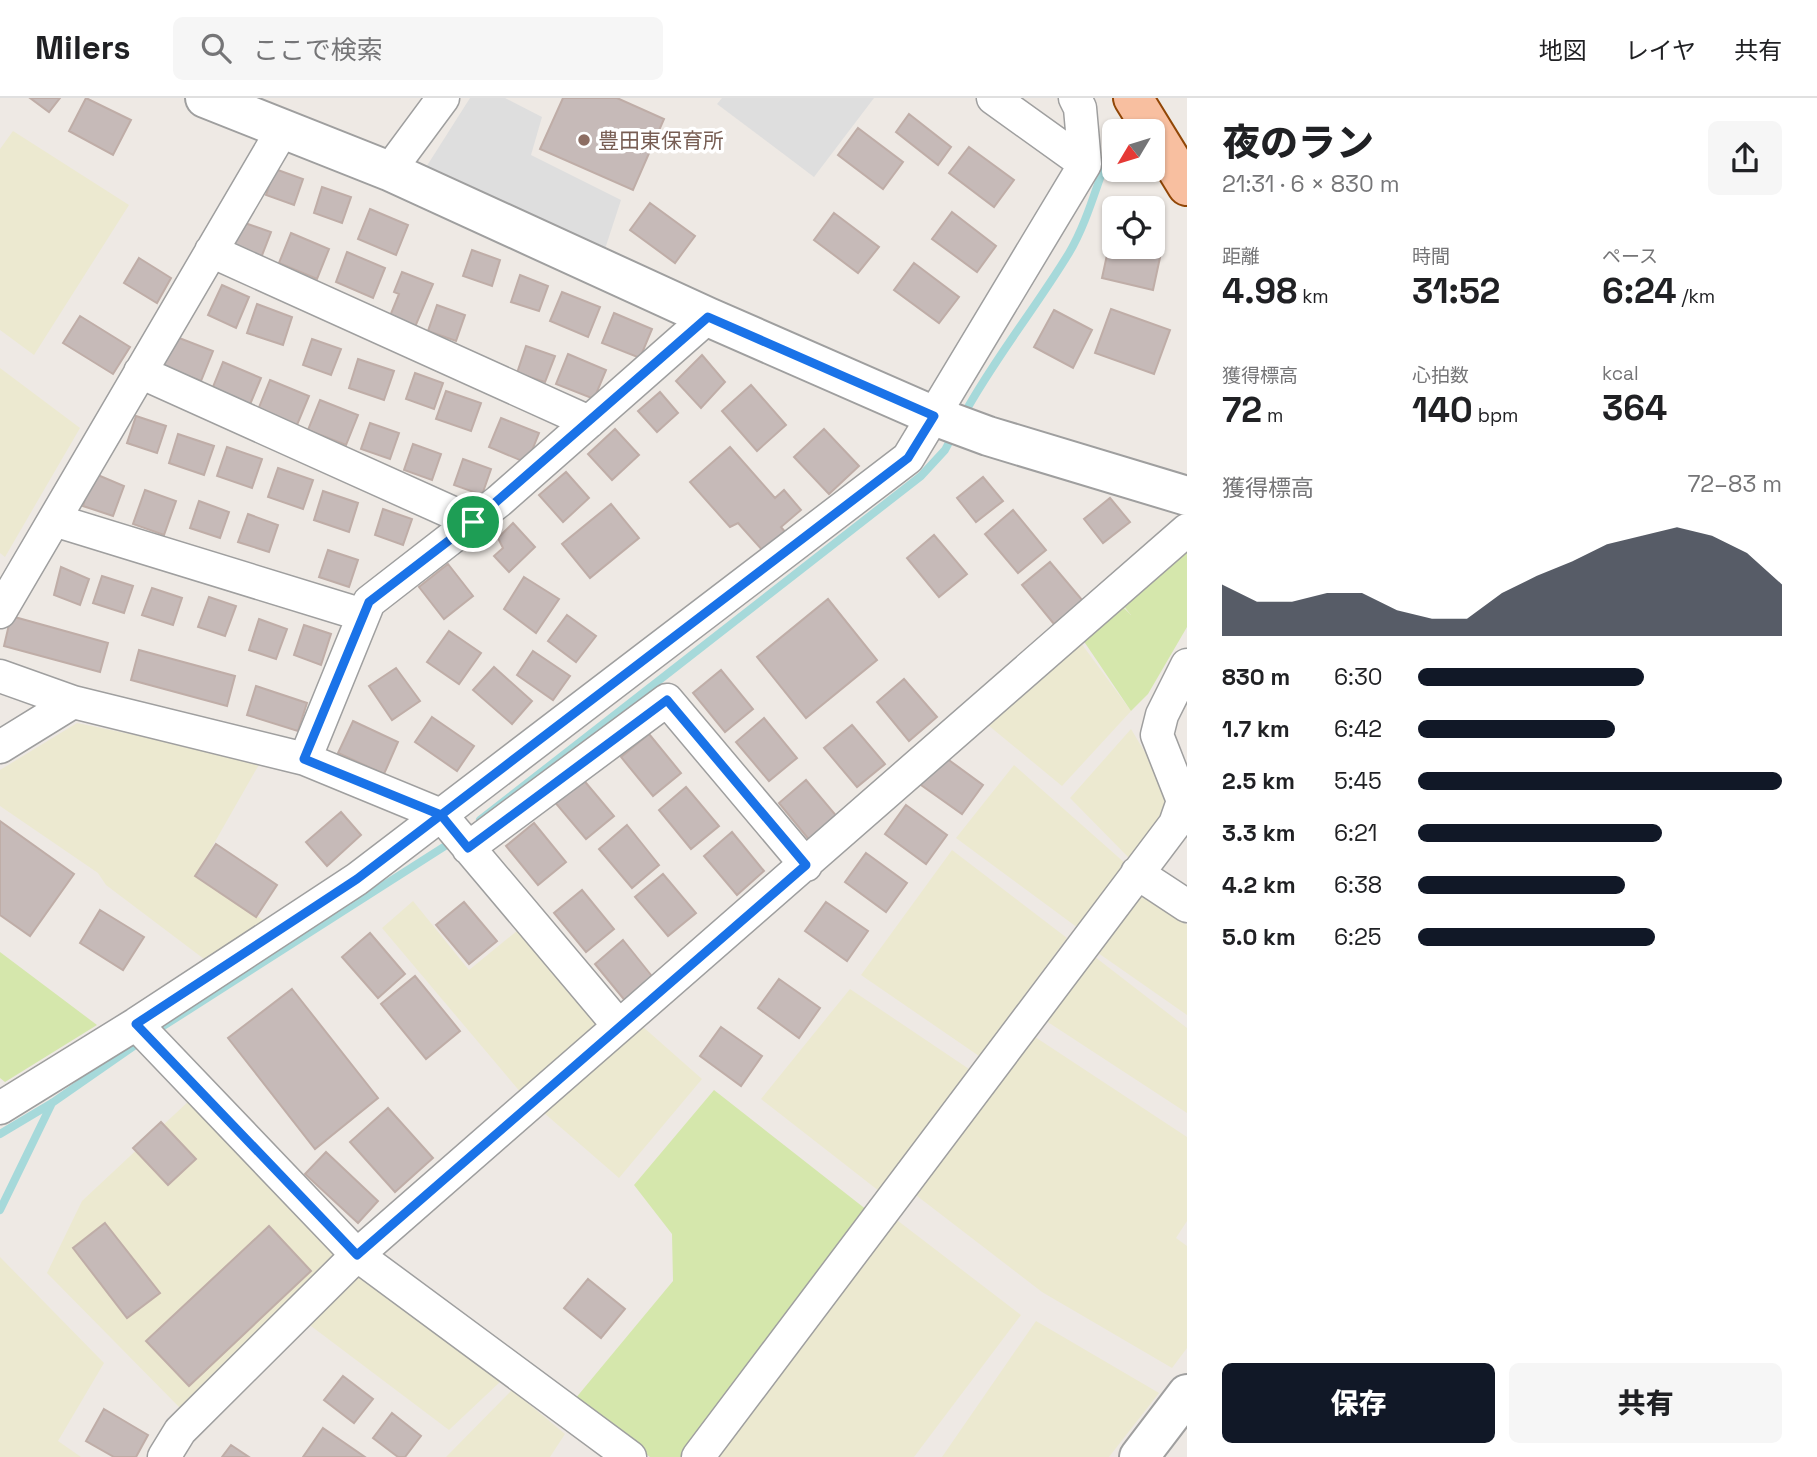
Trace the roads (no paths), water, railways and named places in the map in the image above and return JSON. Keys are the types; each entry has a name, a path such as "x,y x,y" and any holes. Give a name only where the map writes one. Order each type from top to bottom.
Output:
{"main road":[{"path":"1133,98 1187,186"}],"street":[{"path":"205,98 389,171 708,317 934,416 988,436 1187,496"},
{"path":"389,171 443,98"},
{"path":"993,98 1086,164"},
{"path":"0,1108 147,1035 357,879 908,458 1086,164 1080,108 1075,98"},
{"path":"0,612 283,129"},
{"path":"211,251 589,422"},
{"path":"304,759 369,602 473,522 708,317"},
{"path":"140,372 473,522"},
{"path":"54,520 363,614"},
{"path":"164,1457 180,1431 357,1255 1187,530"},
{"path":"698,1457 1175,824 1183,800 1157,735 1162,715 1187,665"},
{"path":"0,676 73,702 304,759 441,815 619,1026"},
{"path":"468,848 667,700 806,865"},
{"path":"0,747 73,702"},
{"path":"1137,873 1187,906"},
{"path":"147,1035 357,1255 630,1457"},
{"path":"1139,1457 1187,1394"}],"waterway":[{"path":"963,416 1075,243 1102,173"},
{"path":"480,820 921,476 945,450 954,433"},
{"path":"154,1032 453,841"},
{"path":"0,1134 52,1103 144,1039"},
{"path":"0,1210 52,1103"}],"place":[{"name":"豊田東保育所","path":"584,140"}]}
